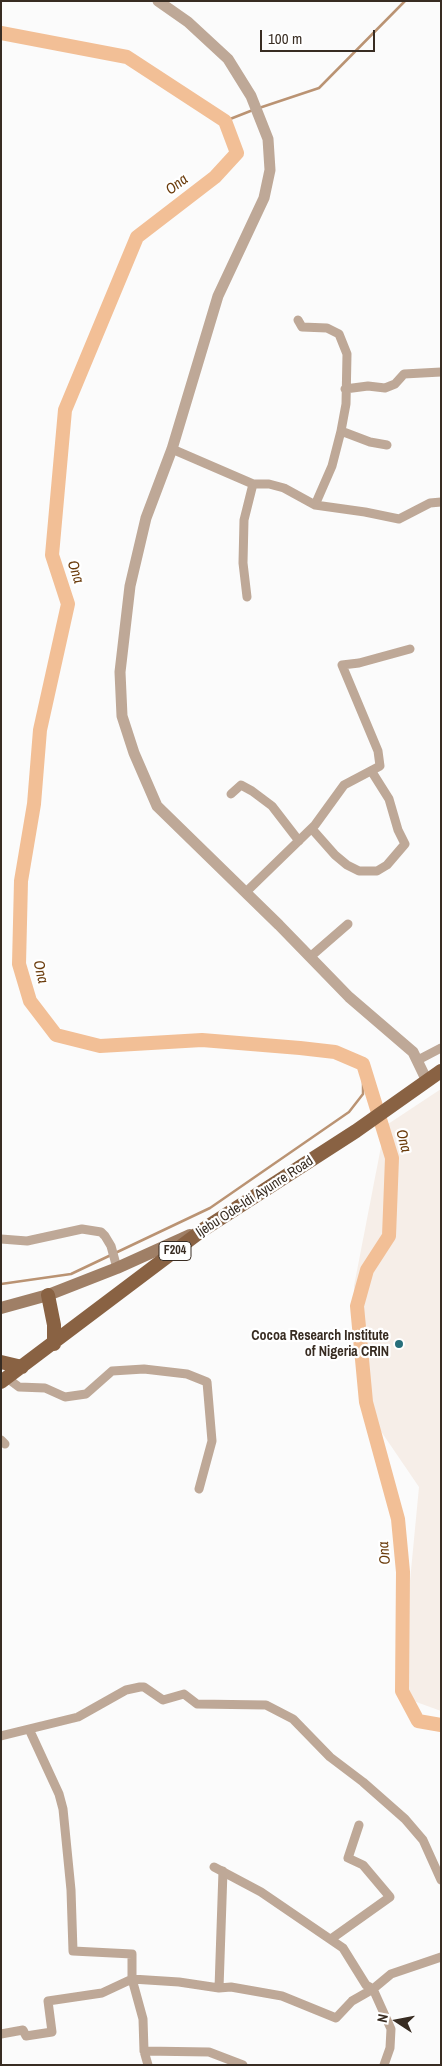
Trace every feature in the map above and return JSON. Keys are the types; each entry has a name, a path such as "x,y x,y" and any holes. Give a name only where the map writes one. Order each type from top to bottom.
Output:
{"main road":[{"name":"Ijebu Ode-Idi Ayunre Road","path":"4,1380 204,1229 356,1131 441,1071"},
{"path":"1,1308 48,1295 116,1263 204,1229"},
{"path":"48,1295 53,1318 54,1344"},
{"path":"1,1362 22,1367"}],"street":[{"path":"158,1 188,22 228,59 251,96 268,139 270,170 264,198 218,296 172,449 146,518 130,586 120,672 122,716 134,753 157,806 246,892 349,998 412,1052 418,1060 427,1081"},
{"path":"298,320 302,327 327,328 339,334 346,354 346,404 341,430 332,466 315,505"},
{"path":"345,389 368,386 385,388 396,384 404,374 441,372"},
{"path":"341,430 370,442 387,445"},
{"path":"172,449 253,484 269,484 284,488 315,505 399,519 430,503 441,502"},
{"path":"247,597 244,563 244,520 253,484"},
{"path":"246,892 312,829 344,785 372,772 380,766 378,752 342,665 359,663 410,649"},
{"path":"312,829 335,855 347,865 359,871 378,871 387,865 405,844 398,830 389,800 372,772"},
{"path":"231,794 240,785 252,791 272,806 299,841"},
{"path":"310,957 348,924"},
{"path":"418,1060 441,1048"},
{"path":"1,1239 27,1241 82,1229 100,1232 111,1246 116,1263"},
{"path":"4,1380 19,1387 45,1388 65,1397 86,1394 112,1371 144,1369 187,1374 207,1382 212,1441 199,1489"},
{"path":"1,1736 78,1716 126,1690 140,1687 144,1687 163,1700 184,1694 196,1704 266,1706 293,1719 330,1757 363,1782 405,1819 424,1840 441,1880"},
{"path":"29,1729 59,1794 63,1809 71,1890 73,1951 132,1954 132,1979 143,2019 144,2051 148,2065"},
{"path":"331,1939 390,1897 363,1865 348,1858 359,1825"},
{"path":"214,1867 261,1892 343,1948 366,1985 373,1989 391,2029 390,2048 384,2065"},
{"path":"219,1988 223,1872"},
{"path":"1,2034 23,2030 26,2036 52,2032 48,2001 102,1993 132,1979 179,1982 219,1988 231,1987 282,1996 336,2018 352,2001 373,1989 392,1974 441,1957"},
{"path":"144,2051 209,2052 243,2065"}],"shaded area":[{"name":"Cocoa Research Institute of Nigeria CRIN","path":"441,1089 441,1711 408,1699 407,1612 419,1487 361,1402 354,1286 385,1126"}],"waterway":[{"path":"259,108 319,88 405,1"},
{"name":"Ona","path":"1,33 127,57 225,121 237,153 215,177 137,237 65,410 52,555 68,604 40,730 34,804 21,881 19,964 30,1001 56,1035 100,1046 202,1040 300,1048 335,1052 363,1064 392,1158 389,1236 367,1270 357,1306 366,1402 398,1519 403,1572 402,1691 418,1721 441,1725"},
{"path":"225,121 253,110"},
{"path":"1,1284 71,1274 210,1208 349,1112 363,1094 363,1064"}],"place":[{"name":"Cocoa Research Institute of Nigeria CRIN","path":"399,1344"}]}
